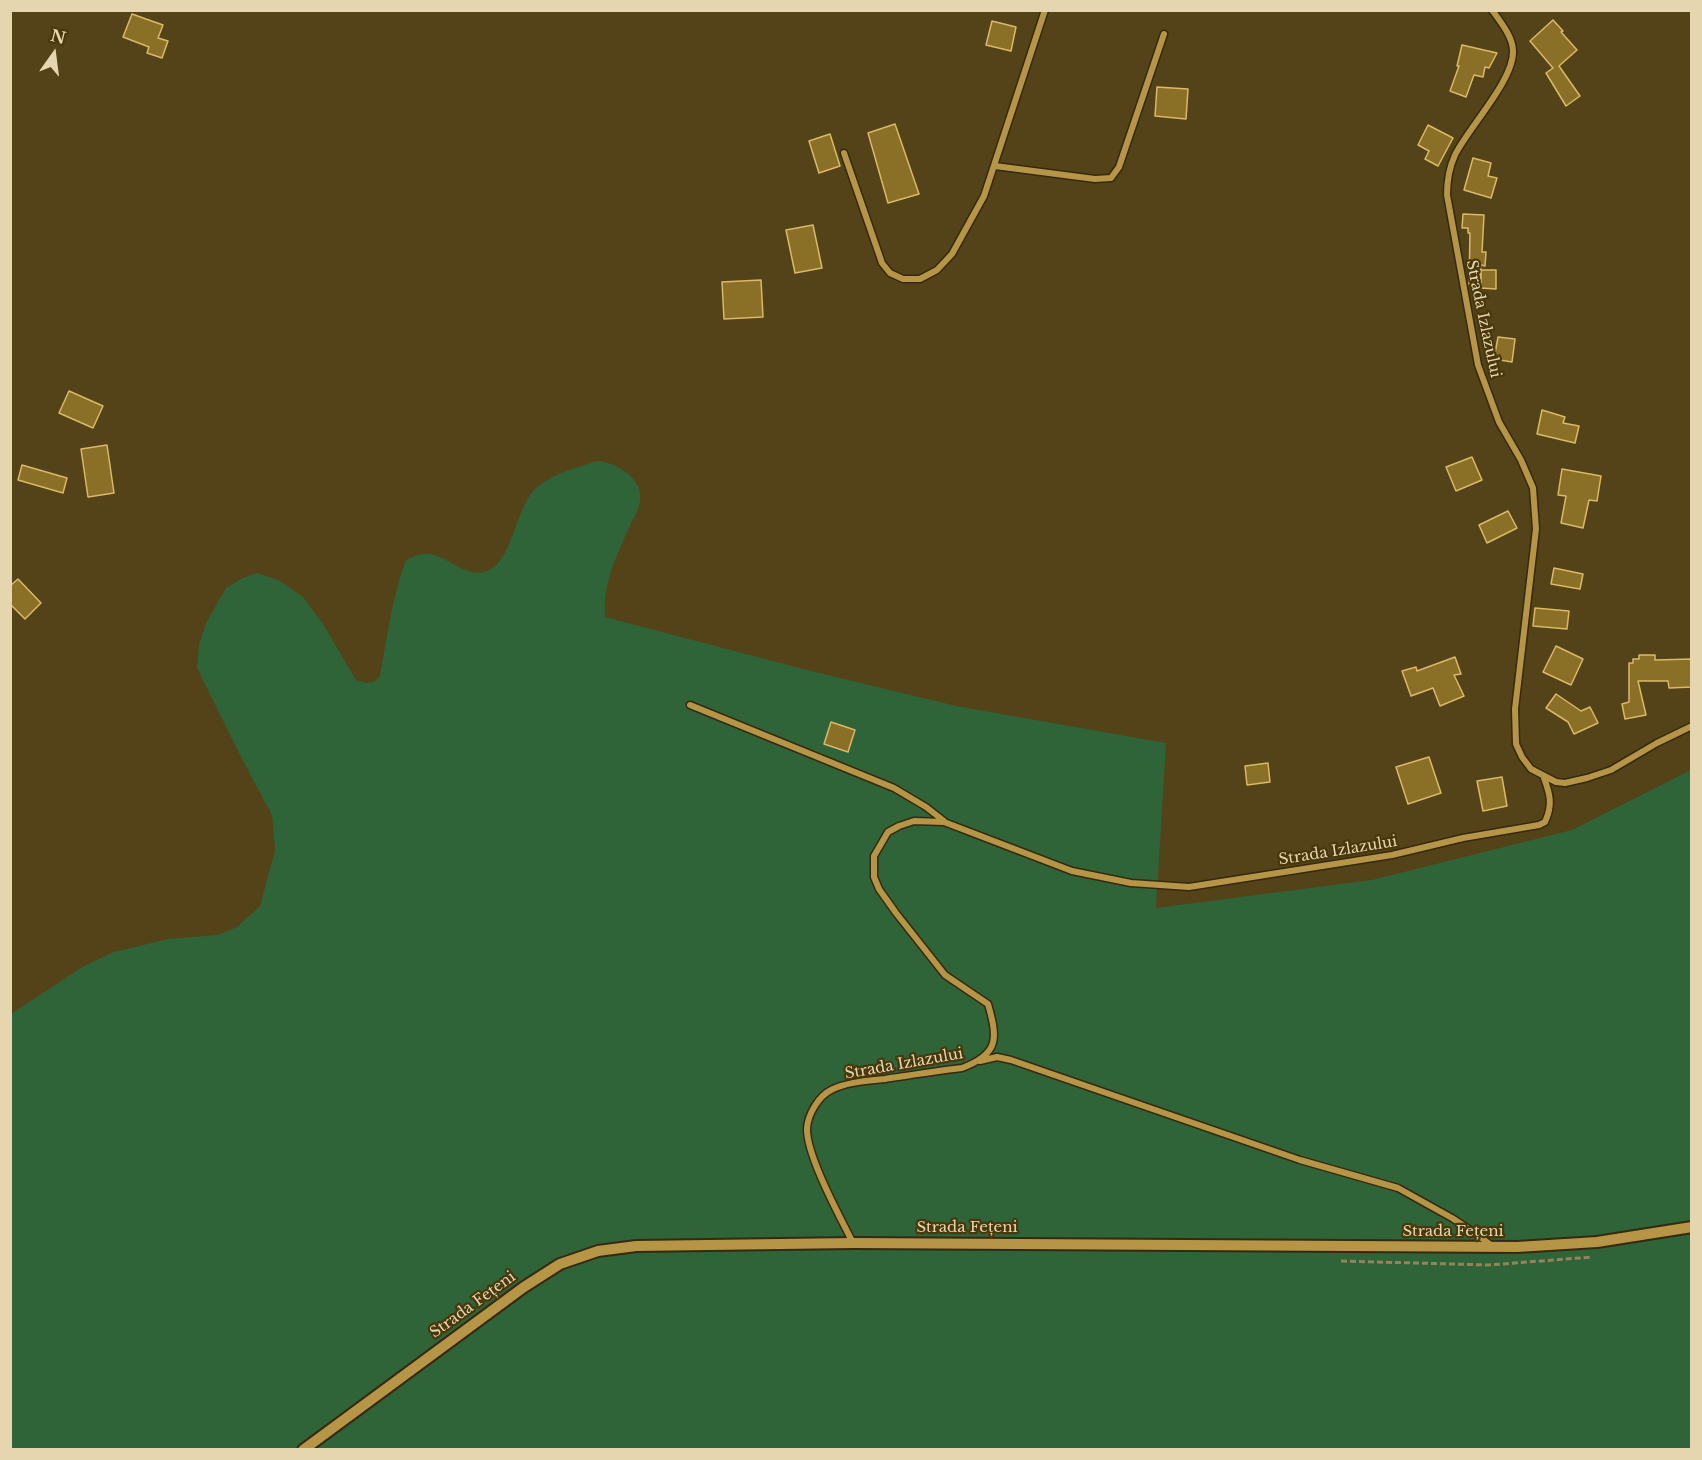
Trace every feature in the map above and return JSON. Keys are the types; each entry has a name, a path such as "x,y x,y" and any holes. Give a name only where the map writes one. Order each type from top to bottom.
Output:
{"street":[{"path":"844,153 882,263 890,273 903,279 920,279 938,270 952,254 979,205 995,166 1045,10"},
{"name":"Strada Izlazului","path":"853,1243 810,1147 807,1127 812,1111 819,1100 830,1090 855,1083 962,1068 979,1061 992,1049 995,1035 988,1004 945,975 879,889 874,877 874,856 888,832 914,821 945,822 1072,871 1131,883 1189,887 1392,855 1545,822 1551,807 1551,797 1544,778 1531,769 1522,757 1516,744 1514,728 1522,638 1536,529 1533,488 1521,460 1499,422 1478,365 1447,195 1448,177 1455,156 1506,77 1513,58 1514,48 1510,38 1492,10"},
{"path":"995,166 1095,179 1111,178 1119,167 1164,34"},
{"path":"690,705 894,789 926,807 945,822"},
{"path":"1544,778 1565,783 1611,770 1656,743 1692,726"},
{"path":"979,1061 996,1058 1011,1060 1290,1156 1389,1185 1413,1195 1452,1218 1493,1247"},
{"name":"Strada Fețeni","path":"303,1449 494,1307 560,1264 598,1251 636,1246 853,1243 1493,1247 1597,1242 1692,1227"}],"green space":[{"path":"597,461 612,464 627,473 638,485 640,493 638,508 611,570 606,592 605,617 956,706 1166,743 1156,908 1372,880 1572,830 1691,770 1691,1449 11,1450 11,1014 84,966 114,952 168,939 218,935 237,927 260,906 275,850 272,815 197,668 199,645 206,623 226,588 257,573 278,580 303,597 323,624 356,680 366,683 374,682 380,676 393,603 406,560 429,554 466,570 481,573 489,570 497,564 509,545 522,510 534,490 555,476"}],"building":[{"path":"132,14 163,25 158,38 168,41 162,58 147,53 149,47 123,37"},
{"path":"1553,20 1577,50 1559,66 1580,96 1566,106 1546,73 1553,68 1530,41"},
{"path":"992,21 1016,27 1011,51 986,45"},
{"path":"1462,45 1497,53 1489,68 1485,67 1483,77 1474,75 1466,97 1450,91 1459,66 1457,66"},
{"path":"1157,87 1188,89 1186,119 1155,116"},
{"path":"895,124 919,194 888,203 868,133"},
{"path":"1428,125 1453,138 1438,166 1425,159 1429,151 1418,145"},
{"path":"830,134 840,166 819,173 809,141"},
{"path":"1473,158 1491,163 1488,176 1497,178 1491,198 1464,190"},
{"path":"1463,214 1484,215 1482,252 1486,252 1485,266 1481,265 1480,284 1469,284 1470,233 1468,233 1468,228 1462,228"},
{"path":"813,225 822,268 795,273 786,230"},
{"path":"1481,270 1496,270 1496,289 1481,288"},
{"path":"761,280 763,317 724,319 722,282"},
{"path":"1498,337 1515,339 1512,362 1494,359"},
{"path":"69,391 103,406 93,428 59,413"},
{"path":"1542,410 1565,417 1563,423 1579,426 1575,443 1537,434"},
{"path":"107,445 114,493 88,497 81,449"},
{"path":"1472,457 1482,480 1456,491 1446,467"},
{"path":"22,465 67,478 63,493 18,480"},
{"path":"1562,469 1601,476 1597,501 1589,500 1583,528 1561,523 1566,496 1558,495"},
{"path":"1508,511 1517,528 1487,543 1479,525"},
{"path":"1554,568 1583,574 1580,589 1551,584"},
{"path":"18,579 41,603 25,619 10,604 10,586"},
{"path":"1535,608 1569,611 1567,629 1533,626"},
{"path":"1556,646 1583,659 1571,685 1543,672"},
{"path":"1639,655 1655,655 1655,660 1692,659 1692,687 1669,688 1668,681 1638,681 1646,715 1625,719 1622,704 1629,702 1629,663 1633,663 1633,659 1639,659"},
{"path":"1455,657 1461,674 1454,675 1464,696 1440,706 1433,688 1411,696 1402,671 1416,667 1417,671"},
{"path":"1556,694 1581,711 1590,707 1598,723 1574,734 1568,722 1546,708"},
{"path":"831,722 855,730 848,752 824,744"},
{"path":"1429,757 1441,793 1408,804 1396,767"},
{"path":"1268,763 1270,782 1247,785 1245,766"},
{"path":"1502,777 1507,806 1483,811 1477,781"}]}
